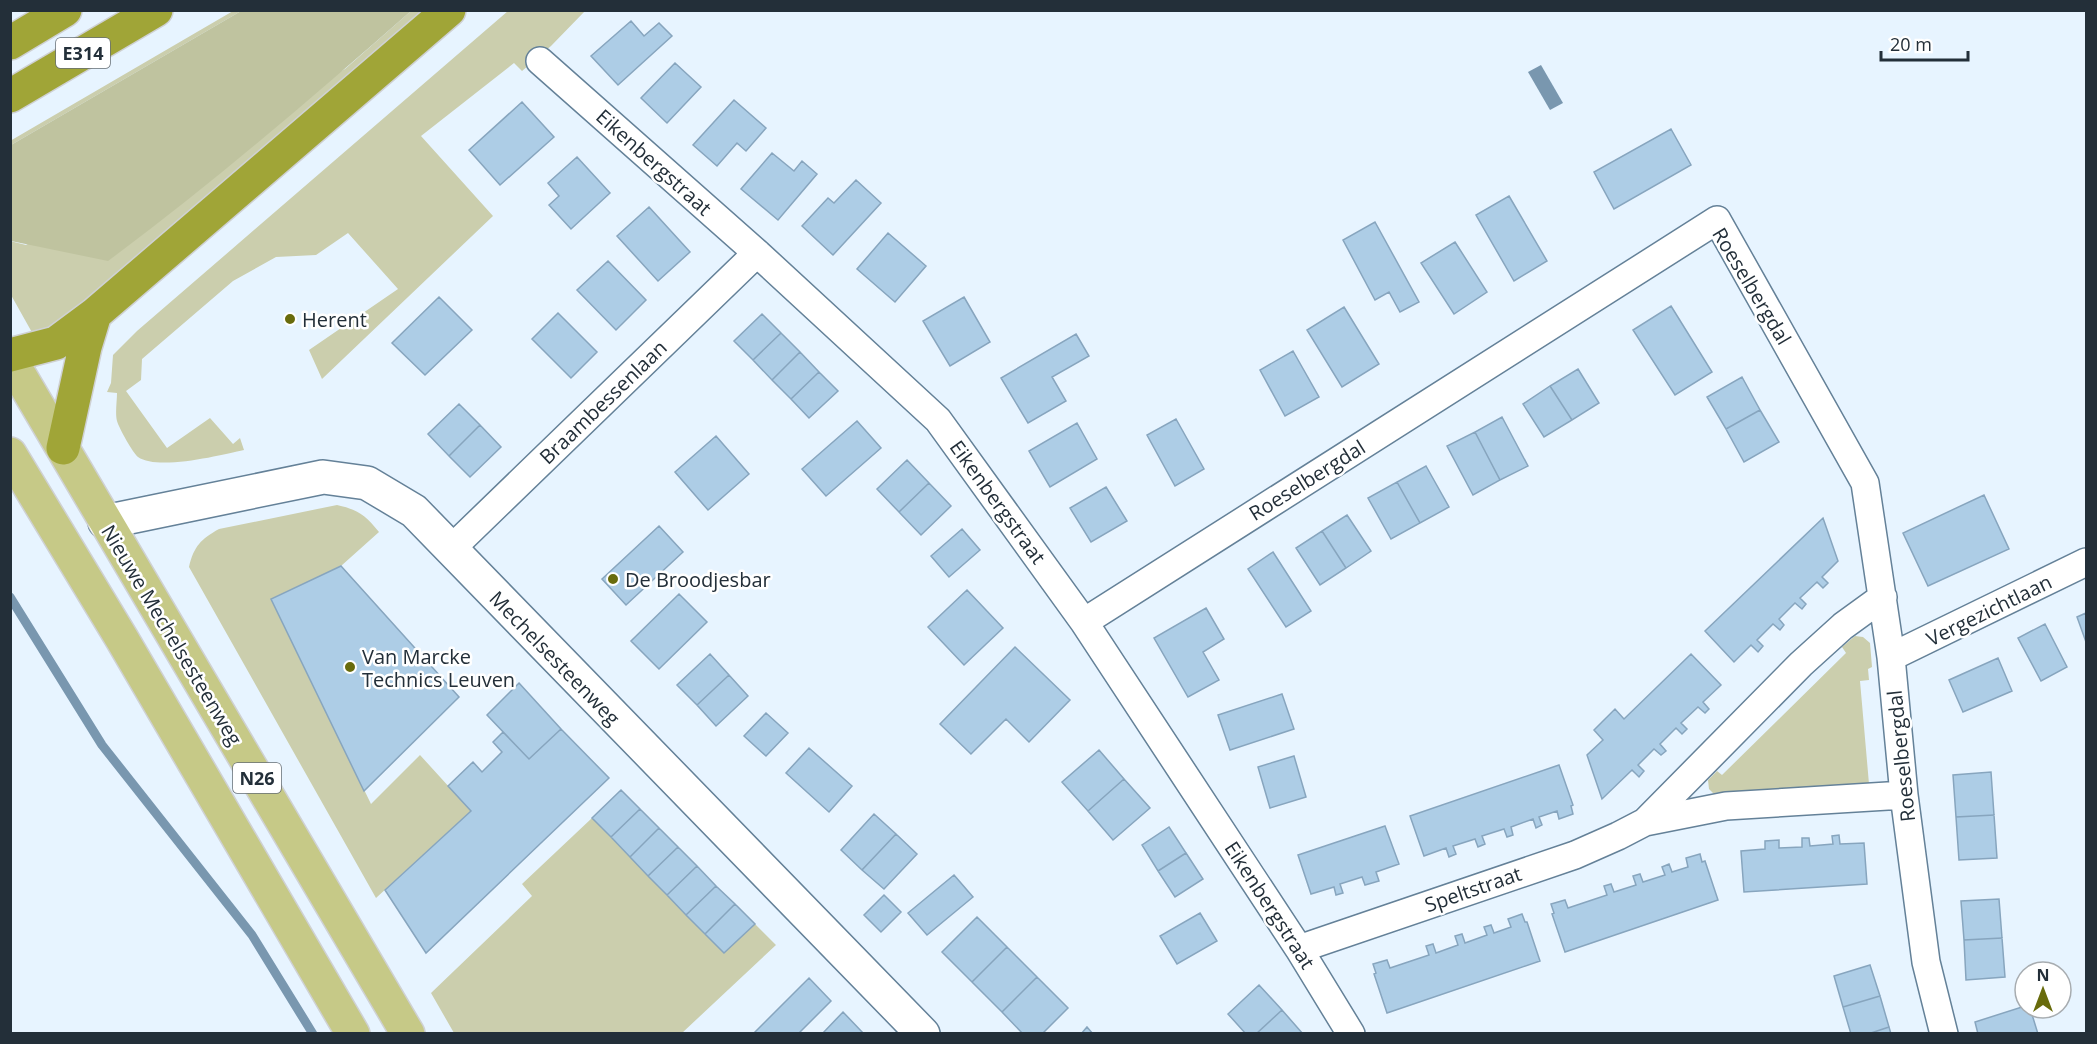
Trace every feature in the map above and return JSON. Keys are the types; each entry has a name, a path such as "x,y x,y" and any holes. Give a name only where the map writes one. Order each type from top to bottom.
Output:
{"highway":[{"name":"E314","path":"10,43 65,10"},
{"name":"E314","path":"10,96 156,10"},
{"path":"10,355 56,343 95,314 449,10"},
{"path":"63,447 85,347 95,314"}],"main road":[{"name":"Nieuwe Mechelsesteenweg","path":"10,359 408,1034"},
{"name":"N26","path":"10,454 353,1034"},
{"path":"58,532 105,522"}],"street":[{"name":"Eikenbergstraat","path":"540,61 757,253 938,420 1084,622 1299,949 1351,1034"},
{"name":"Roeselbergdal","path":"1084,622 1717,220 1864,483 1892,657 1904,795 1926,962 1944,1034"},
{"name":"Braambessenlaan","path":"450,550 757,253"},
{"name":"Mechelsesteenweg","path":"105,522 323,477 367,483 414,511 923,1034"},
{"name":"Vergezichtlaan","path":"1892,657 2086,562"},
{"name":"Speltstraat","path":"1645,822 1801,664 1843,626 1884,597"},
{"name":"Speltstraat","path":"1299,949 1575,855 1645,822 1726,806 1904,795"}],"green space":[{"path":"233,11 241,11 11,145 10,141"},
{"path":"241,11 411,11 262,139 108,261 11,241 11,145"},
{"path":"411,11 424,11 78,311 47,331 34,336 11,295 10,241 26,245 345,69"},
{"path":"508,11 585,11 551,46 522,71 514,63 421,136 493,216 322,379 309,350 398,289 348,233 316,255 276,257 233,281 142,359 141,380 126,391 167,448 210,418 233,444 240,438 244,450 206,458 160,463 138,457 117,421 117,393 107,392 111,383 113,355 137,331"},
{"path":"337,505 361,514 379,532 341,566 272,600 371,804 420,755 471,811 376,898 189,567 199,544 219,529"},
{"path":"1855,636 1863,637 1870,643 1872,667 1868,669 1869,680 1860,681 1869,784 1713,793 1709,789 1708,780 1717,771 1722,775 1846,653 1842,647"},
{"path":"592,818 724,953 755,924 776,945 682,1033 454,1033 431,993 532,896 522,884"}],"water":[{"path":"1541,65 1563,103 1550,110 1528,72"}],"building":[{"path":"631,21 644,36 659,23 672,36 618,85 591,56"},
{"path":"675,63 701,87 667,123 641,98"},
{"path":"734,100 766,128 746,151 737,143 717,166 693,145"},
{"path":"522,102 554,137 500,185 469,150"},
{"path":"1671,129 1691,165 1614,209 1594,172"},
{"path":"772,153 794,171 802,161 817,174 778,220 741,189"},
{"path":"577,157 610,193 571,229 549,205 559,196 548,183"},
{"path":"856,180 881,203 833,255 802,226 828,198 834,203"},
{"path":"1509,196 1547,261 1514,281 1476,215"},
{"path":"649,207 690,252 658,281 617,236"},
{"path":"1375,222 1419,302 1400,312 1389,292 1375,300 1343,240"},
{"path":"888,233 926,266 895,302 857,269"},
{"path":"1455,242 1487,292 1454,314 1421,263"},
{"path":"608,261 646,300 616,330 577,290"},
{"path":"439,297 472,330 425,375 392,343"},
{"path":"964,297 990,342 950,366 923,321"},
{"path":"1671,306 1712,372 1675,395 1633,330"},
{"path":"1344,307 1379,364 1342,387 1307,330"},
{"path":"558,313 597,352 571,378 532,339"},
{"path":"762,314 781,333 753,360 734,341"},
{"path":"781,333 800,352 772,380 753,360"},
{"path":"1076,334 1089,356 1052,377 1066,401 1028,423 1001,378"},
{"path":"1293,351 1319,397 1285,416 1260,370"},
{"path":"800,352 819,372 791,399 772,380"},
{"path":"1578,369 1599,403 1572,420 1550,386"},
{"path":"819,372 838,391 809,418 791,399"},
{"path":"1742,377 1760,410 1726,429 1707,397"},
{"path":"1550,386 1572,420 1544,437 1523,404"},
{"path":"459,404 480,425 449,456 428,434"},
{"path":"1760,410 1779,442 1744,462 1726,429"},
{"path":"1502,417 1528,466 1500,480 1475,432"},
{"path":"1176,419 1204,469 1175,486 1147,435"},
{"path":"857,421 881,448 826,496 802,469"},
{"path":"1077,423 1097,459 1050,487 1029,451"},
{"path":"480,425 501,447 470,477 449,456"},
{"path":"1475,432 1500,480 1473,495 1447,446"},
{"path":"716,436 749,474 708,510 675,472"},
{"path":"907,460 929,483 899,512 877,489"},
{"path":"1426,466 1449,507 1420,523 1397,482"},
{"path":"1397,482 1420,523 1391,539 1368,498"},
{"path":"929,483 951,506 921,535 899,512"},
{"path":"1106,487 1127,521 1091,542 1070,508"},
{"path":"1984,495 2009,549 1928,586 1903,533"},
{"path":"1347,515 1371,551 1346,568 1322,531"},
{"path":"1823,518 1838,561 1822,577 1828,583 1823,588 1817,582 1800,598 1806,604 1802,609 1795,603 1779,619 1784,625 1780,630 1773,624 1757,640 1763,646 1758,652 1751,645 1734,662 1705,631"},
{"path":"659,526 683,552 626,605 602,579"},
{"path":"962,529 980,550 949,577 931,556"},
{"path":"1322,531 1346,568 1320,585 1296,548"},
{"path":"1273,552 1311,611 1286,627 1248,569"},
{"path":"341,566 459,697 364,791 271,599"},
{"path":"967,590 1003,628 964,665 928,627"},
{"path":"679,594 707,622 659,669 631,641"},
{"path":"1206,608 1224,639 1203,652 1219,680 1188,697 1154,638"},
{"path":"2086,613 2086,642 2077,617"},
{"path":"2045,624 2067,667 2041,681 2018,638"},
{"path":"1015,647 1070,700 1029,742 1006,719 971,754 940,724"},
{"path":"710,654 729,675 697,705 677,685"},
{"path":"1691,654 1721,685 1703,702 1709,709 1705,713 1698,707 1681,723 1687,729 1682,734 1676,728 1660,744 1666,751 1661,755 1654,749 1638,765 1644,771 1639,777 1632,770 1602,799 1587,755 1603,740 1594,730 1615,709 1624,719"},
{"path":"1998,658 2012,691 1963,712 1949,680"},
{"path":"729,675 748,696 716,726 697,705"},
{"path":"519,683 561,729 529,759 487,715"},
{"path":"1282,694 1294,729 1230,750 1218,715"},
{"path":"766,713 788,733 766,756 744,736"},
{"path":"561,729 609,778 426,953 385,890 471,811 448,786 473,762 482,772 502,752 493,742 503,732 529,759"},
{"path":"809,748 852,786 829,812 786,773"},
{"path":"1099,750 1124,779 1088,811 1062,782"},
{"path":"1294,756 1306,797 1270,808 1258,767"},
{"path":"1559,765 1573,805 1571,806 1573,814 1559,819 1557,811 1539,817 1542,825 1536,828 1533,819 1511,827 1513,835 1507,837 1504,829 1482,836 1485,844 1478,847 1475,839 1453,846 1456,854 1449,857 1446,848 1424,856 1410,816"},
{"path":"1991,772 1994,815 1956,817 1953,775"},
{"path":"1124,779 1150,808 1113,840 1088,811"},
{"path":"621,790 640,809 611,837 592,818"},
{"path":"640,809 659,828 630,857 611,837"},
{"path":"874,814 896,834 862,870 841,850"},
{"path":"1994,815 1997,858 1959,860 1956,817"},
{"path":"1385,826 1399,864 1376,872 1379,881 1365,885 1362,877 1340,884 1343,893 1336,895 1334,887 1311,894 1298,855"},
{"path":"1169,827 1186,853 1158,871 1142,845"},
{"path":"659,828 678,847 648,876 630,857"},
{"path":"896,834 917,854 884,889 862,870"},
{"path":"1839,835 1840,844 1864,843 1867,884 1744,892 1741,851 1765,849 1765,841 1779,840 1779,848 1802,847 1802,838 1809,838 1810,846 1833,844 1832,836"},
{"path":"678,847 697,866 667,895 648,876"},
{"path":"1186,853 1203,879 1175,897 1158,871"},
{"path":"1700,854 1702,862 1705,861 1718,900 1565,952 1552,914 1554,913 1551,904 1565,900 1568,908 1607,895 1604,886 1611,884 1614,892 1636,885 1633,876 1640,874 1643,882 1665,875 1662,867 1669,864 1672,872 1688,867 1686,858"},
{"path":"697,866 716,886 686,915 667,895"},
{"path":"954,875 973,897 927,935 908,913"},
{"path":"716,886 735,904 705,934 686,915"},
{"path":"884,895 901,912 881,932 864,915"},
{"path":"1999,899 2002,938 1964,940 1961,901"},
{"path":"735,904 755,924 724,953 705,934"},
{"path":"1200,913 1217,941 1177,964 1160,936"},
{"path":"1522,914 1527,922 1540,961 1387,1013 1373,964 1387,960 1390,968 1429,955 1426,946 1433,944 1436,953 1458,945 1455,936 1462,934 1465,943 1487,935 1484,927 1491,925 1494,933 1511,927 1508,919"},
{"path":"977,917 1007,947 972,982 942,952"},
{"path":"2002,938 2005,977 1966,980 1964,940"},
{"path":"1007,947 1037,977 1002,1012 972,982"},
{"path":"1870,965 1880,996 1843,1007 1834,976"},
{"path":"1037,977 1068,1008 1042,1034 1023,1034 1002,1012"},
{"path":"809,978 831,1001 798,1034 753,1034"},
{"path":"1259,985 1282,1010 1256,1034 1246,1034 1228,1014"},
{"path":"1880,996 1889,1027 1868,1034 1851,1034 1843,1007"},
{"path":"1282,1010 1303,1034 1256,1034"},
{"path":"2013,1010 2013,1020 2034,1020 2038,1034 1978,1034 1975,1022"},
{"path":"843,1012 864,1034 822,1034"},
{"path":"1087,1027 1093,1034 1081,1034"},
{"path":"1889,1027 1891,1034 1868,1034"}],"waterway":[{"path":"10,597 102,745 252,935 313,1034"}],"place":[{"name":"Herent","path":"290,319"},
{"name":"De Broodjesbar","path":"613,579"},
{"name":"Van Marcke Technics Leuven","path":"350,667"}]}
